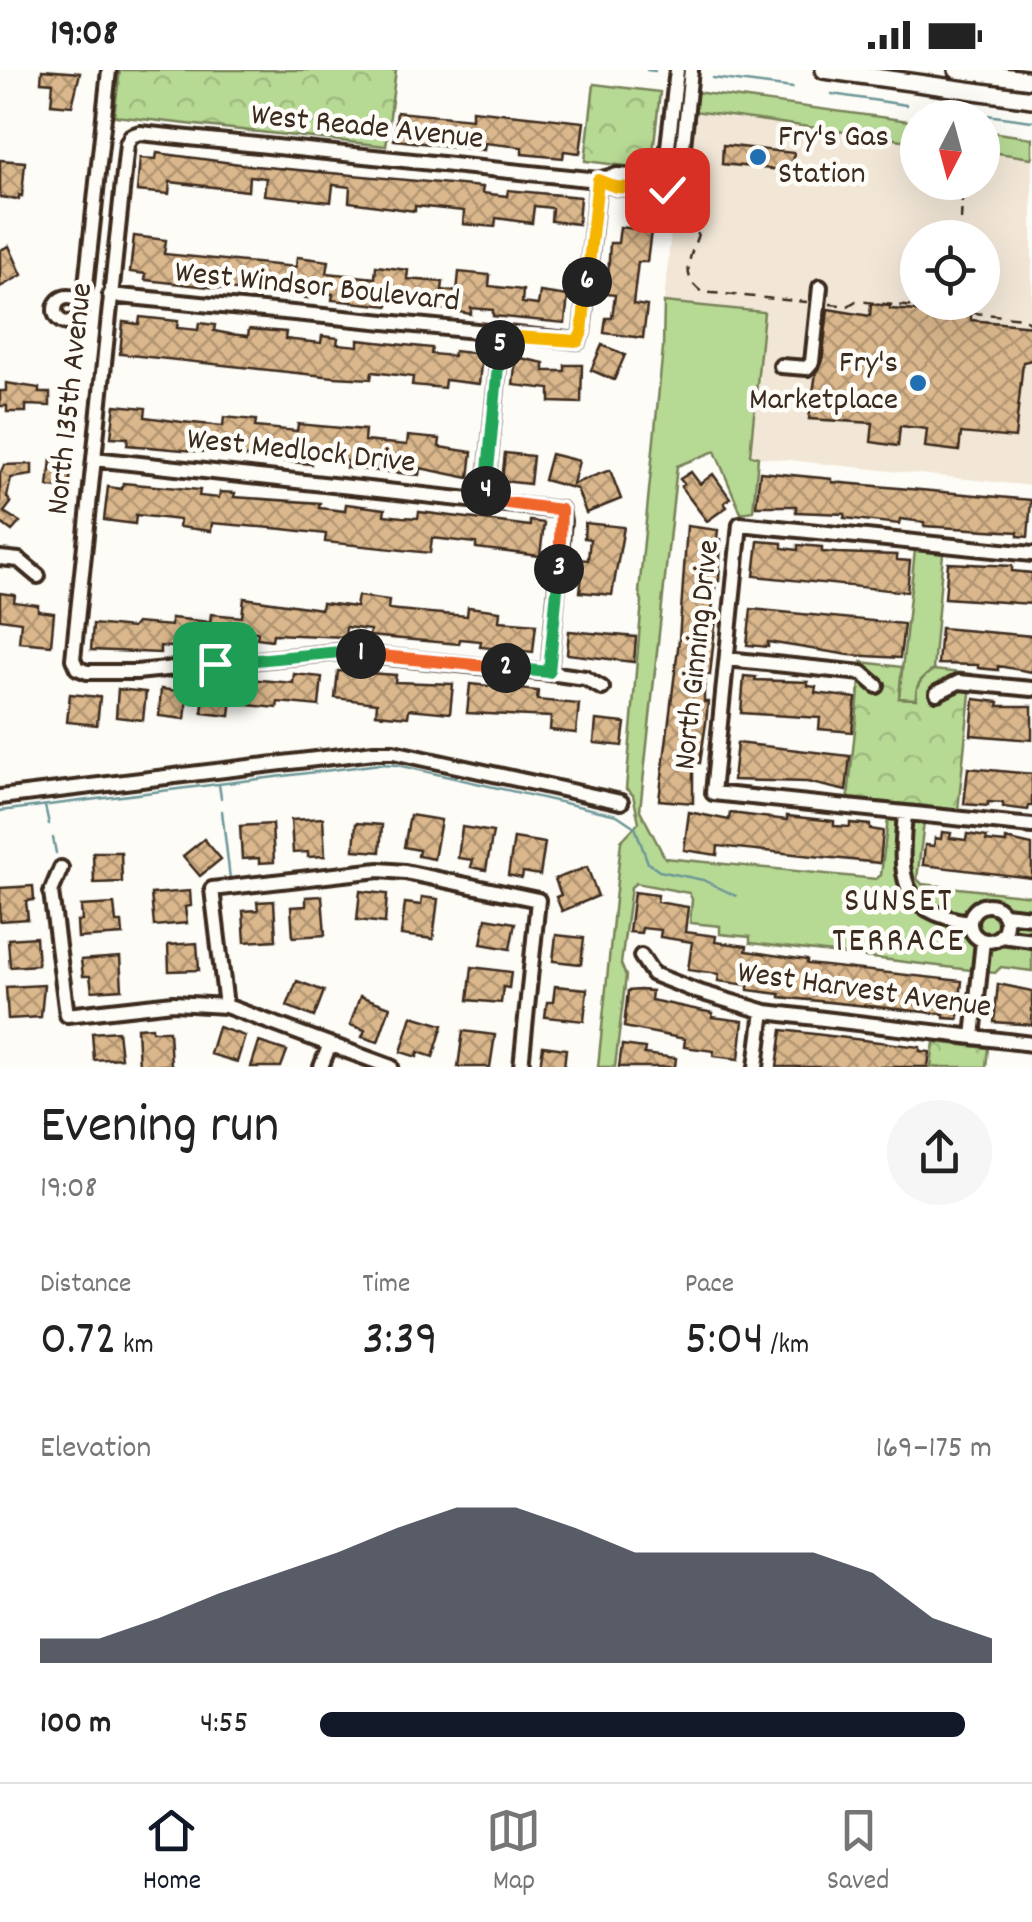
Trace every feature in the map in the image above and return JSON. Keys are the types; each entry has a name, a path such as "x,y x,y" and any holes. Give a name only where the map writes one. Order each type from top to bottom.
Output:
{"main road":[{"path":"824,70 1032,99"},
{"path":"890,70 918,74 933,85"},
{"path":"957,70 1032,80"},
{"path":"933,85 953,78 1032,88"}],"street":[{"path":"76,300 86,285 109,70"},
{"path":"664,184 677,70"},
{"path":"664,184 680,176 691,70"},
{"name":"West Reade Avenue","path":"131,136 140,133 664,184"},
{"name":"North 135th Avenue","path":"131,136 110,295 73,659 77,668 86,672 136,672 340,652 549,672"},
{"name":"West Windsor Boulevard","path":"110,295 578,341 598,180"},
{"path":"781,366 807,368 812,362 820,287"},
{"path":"485,500 501,336"},
{"name":"West Medlock Drive","path":"94,459 561,510 549,672"},
{"name":"North Ginning Drive","path":"905,813 713,793 740,524 1032,554"},
{"path":"0,558 19,560 38,576"},
{"path":"726,659 862,673 877,686"},
{"path":"549,672 584,678 602,688"},
{"path":"937,693 959,682 1032,690"},
{"path":"0,797 393,752 621,802"},
{"path":"969,922 930,912 908,890 901,864 905,813 1032,826"},
{"path":"61,868 51,892 67,1015 173,1003 226,1006 391,1067"},
{"path":"226,1006 212,889 379,870 405,872 538,900 521,1067"},
{"path":"983,941 971,932 969,922 976,908 986,904 1004,914 1032,917"},
{"path":"1000,936 1006,923 1004,914"},
{"path":"983,941 1000,936 1032,940"},
{"path":"973,1037 983,941"},
{"name":"West Harvest Avenue","path":"641,956 653,974 763,1011 1032,1044"},
{"path":"756,1067 763,1011"},
{"path":"321,1067 330,1044"},
{"path":"338,1067 344,1050"}],"shaded area":[{"path":"693,111 900,140 900,200 1000,200 1000,153 1032,158 1032,486 750,456 764,312 664,302 671,231 682,231"}],"green space":[{"path":"120,70 396,70 386,146 114,116"},
{"path":"594,84 660,92 651,169 585,161"},
{"path":"695,92 900,120 900,140 693,111"},
{"path":"1000,133 1032,138 1032,158 1000,153"},
{"path":"664,302 764,312 750,455 758,457 753,511 741,513 715,451 677,466 640,810 665,858 876,879 881,875 890,803 926,806 917,879 922,884 1032,896 1032,971 1001,967 995,973 750,943 750,937 720,934 720,926 690,923 689,893 636,883 631,887 621,964 626,976 615,1067 598,1067 621,841 639,822 633,795 626,789"},
{"path":"915,550 943,553 933,670 920,682 916,699 899,698"},
{"path":"862,662 902,667 899,698 916,699 920,682 933,670 972,674 958,810 848,798"},
{"path":"934,1042 988,1048 986,1067 931,1067"}],"building":[{"path":"42,70 80,73 72,106 51,104 53,83 41,82"},
{"path":"472,110 584,122 580,153 564,151 563,158 522,154 522,147 485,143 484,150 394,140 397,112 472,119"},
{"path":"723,145 794,153 792,171 722,164"},
{"path":"157,153 483,187 482,193 507,196 508,190 580,197 578,224 551,221 552,208 534,206 532,223 496,218 495,227 463,224 464,211 415,206 415,211 349,202 350,187 333,185 331,202 264,195 266,178 249,176 248,191 170,182 169,194 137,191 140,158 156,159"},
{"path":"0,160 25,162 19,199 0,197"},
{"path":"620,227 651,231 647,262 638,262 633,304 647,306 643,338 604,333 606,318 612,318 615,295 607,294 610,243 618,243"},
{"path":"134,236 166,240 164,254 296,267 297,257 329,261 327,273 375,278 376,266 408,270 407,279 443,282 442,290 457,292 459,272 490,275 489,286 523,290 522,303 538,305 540,292 568,296 565,323 493,316 493,310 471,308 471,314 389,300 388,306 332,300 333,294 308,292 308,298 145,280 146,274 130,272"},
{"path":"9,246 22,275 0,287 0,250"},
{"name":"Fry's Marketplace","path":"871,304 900,310 900,320 971,320 1032,326 1032,360 1023,362 1015,438 961,433 959,451 925,447 927,429 900,426 898,446 871,442 873,423 809,419 816,373 822,363 828,309 870,316"},
{"path":"140,317 178,321 177,328 198,330 199,323 215,325 214,331 248,336 249,329 286,332 285,339 302,341 321,343 322,336 338,338 337,344 358,346 358,340 432,348 431,354 482,354 479,384 445,380 444,388 412,385 413,377 372,372 371,379 334,377 120,354 123,322 139,324"},
{"path":"602,345 625,355 614,380 591,370"},
{"path":"516,357 544,363 544,371 565,371 565,365 582,365 581,403 550,402 550,389 513,385"},
{"path":"6,383 50,393 50,406 26,405 26,412 7,412 7,406 0,406 0,391 6,391"},
{"path":"115,405 146,408 145,417 182,422 223,426 224,417 256,420 255,427 297,431 298,424 365,430 364,441 407,445 408,436 440,439 439,447 472,452 469,478 420,468 419,475 346,468 347,461 311,458 311,464 236,456 237,450 216,448 216,453 127,445 128,438 111,437"},
{"path":"505,453 533,456 530,484 502,481"},
{"path":"551,454 579,461 573,484 610,470 621,499 586,513 577,489 544,480"},
{"path":"51,459 72,461 69,489 48,487"},
{"path":"32,464 32,475 11,478 7,497 11,503 4,512 20,522 12,531 0,522 0,474 4,465"},
{"path":"691,472 700,484 713,474 730,498 724,503 727,507 707,521 681,487 684,484 680,479"},
{"path":"760,472 1031,500 1028,537 1018,536 1018,532 924,526 924,522 900,519 899,524 844,518 845,514 796,512 796,506 756,506"},
{"path":"123,483 200,490 199,496 219,498 220,492 235,493 234,497 320,503 319,508 345,511 346,504 385,509 384,515 402,517 418,518 419,512 530,526 530,521 544,523 540,556 432,538 430,553 325,542 326,534 283,529 212,523 211,531 179,527 180,520 136,515 135,524 104,520 108,487 122,489"},
{"path":"585,523 624,527 612,595 580,592 582,575 577,574 578,559 588,560 590,539 584,538"},
{"path":"687,526 718,530 717,538 721,539 719,581 711,617 716,618 710,675 706,674 704,689 704,702 708,702 706,723 700,763 693,762 693,803 659,800 679,640"},
{"path":"758,541 782,543 782,548 798,550 798,545 822,547 822,552 897,555 897,560 910,561 907,592 754,576"},
{"path":"948,563 1012,566 1012,571 1032,573 1032,604 945,598"},
{"path":"0,593 15,595 14,602 38,605 38,611 54,613 51,645 19,642 21,622 0,619"},
{"path":"358,596 389,600 388,609 467,616 468,607 500,611 499,621 536,624 533,652 480,647 481,641 460,639 459,644 369,636 370,630 346,627 345,637 273,634 272,640 257,638 258,632 236,630 235,644 195,640 194,649 160,646 160,653 91,650 93,624 132,628 136,623 171,626 171,618 210,622 211,614 242,617 244,598 321,609 322,603 356,607"},
{"path":"751,609 904,624 900,658 849,655 768,642 768,647 747,645"},
{"path":"941,628 1032,636 1032,672 998,666 998,670 938,664"},
{"path":"569,631 636,637 634,662 567,654"},
{"path":"338,671 396,675 395,682 453,684 450,713 409,709 408,717 376,714 377,703 335,698"},
{"path":"294,674 322,677 319,706 278,702 277,708 247,705 250,679 293,683"},
{"path":"744,676 808,682 808,686 816,687 815,693 856,698 852,732 819,729 820,718 741,713"},
{"path":"205,684 233,687 230,716 202,713"},
{"path":"470,684 538,691 537,700 579,704 576,733 550,730 551,717 467,713"},
{"path":"118,689 146,692 143,720 116,717"},
{"path":"161,689 188,692 185,719 159,716"},
{"path":"70,694 100,697 97,725 67,722"},
{"path":"974,699 999,702 998,706 1032,706 1032,740 971,735"},
{"path":"596,720 625,723 622,746 594,743"},
{"path":"737,743 850,756 846,791 807,782 733,780"},
{"path":"968,768 1032,774 1032,806 1028,810 1003,807 1003,803 964,804"},
{"path":"689,812 729,820 730,813 834,821 834,826 870,825 870,829 883,831 880,863 718,846 717,855 684,850"},
{"path":"410,815 441,820 434,859 418,856 419,850 404,847"},
{"path":"323,818 325,856 293,853 291,820"},
{"path":"356,823 382,825 380,852 354,850"},
{"path":"272,824 274,862 242,859 240,826"},
{"path":"462,827 493,832 486,870 471,867 473,860 458,858"},
{"path":"942,832 951,833 950,838 966,840 967,834 987,837 986,841 1006,843 1006,839 1032,845 1032,878 923,865 925,845 934,846 935,838 941,839"},
{"path":"514,838 545,843 540,875 508,875"},
{"path":"204,839 221,859 200,876 183,856"},
{"path":"93,852 121,852 122,882 94,883"},
{"path":"587,867 598,896 562,911 555,879"},
{"path":"33,886 34,900 26,901 28,919 0,921 0,888"},
{"path":"190,891 191,906 185,907 187,923 154,926 151,894"},
{"path":"360,891 387,894 385,923 357,920"},
{"path":"634,892 658,895 657,902 688,907 685,932 716,936 715,942 747,946 746,951 807,960 807,964 962,981 958,1019 944,1018 944,1014 780,997 748,990 748,985 718,981 719,974 688,970 692,942 660,937 661,930 642,928 641,933 629,932"},
{"path":"322,896 325,935 293,937 291,907 306,906 306,897"},
{"path":"422,897 438,899 433,939 401,935 405,903 421,905"},
{"path":"274,901 276,940 245,942 243,911 258,910 257,902"},
{"path":"114,904 116,922 122,922 123,935 78,938 81,906"},
{"path":"486,918 515,923 510,949 481,944"},
{"path":"556,935 584,938 581,964 553,961"},
{"path":"36,937 38,965 10,967 8,939"},
{"path":"197,943 199,970 169,971 168,945"},
{"path":"120,957 122,989 92,991 90,976 83,976 81,960"},
{"path":"472,967 511,972 509,988 503,987 501,1003 468,1000"},
{"path":"297,981 324,991 314,1017 287,1006"},
{"path":"998,984 1032,991 1032,1025 994,1022"},
{"path":"44,985 41,1017 8,1019 6,987"},
{"path":"555,986 587,989 584,1021 545,1017 547,1002 553,1002"},
{"path":"628,991 652,991 651,1000 743,1021 739,1059 684,1047 685,1039 624,1027"},
{"path":"360,996 390,1007 378,1042 362,1037 365,1030 350,1025"},
{"path":"412,1016 443,1025 433,1057 401,1052"},
{"path":"152,1027 152,1031 169,1031 171,1065 139,1066 137,1028"},
{"path":"218,1027 245,1036 237,1062 210,1054"},
{"path":"782,1030 920,1047 920,1051 930,1052 928,1067 777,1067"},
{"path":"118,1031 121,1058 94,1060 92,1033"},
{"path":"463,1031 495,1035 490,1067 458,1067"},
{"path":"259,1042 287,1051 281,1067 251,1067"},
{"path":"622,1045 645,1048 644,1054 676,1058 675,1067 619,1067"},
{"path":"543,1046 566,1049 564,1067 540,1067"}],"waterway":[{"path":"647,70 655,71"},
{"path":"713,78 793,88"},
{"path":"832,94 900,104"},
{"path":"1000,117 1032,121"},
{"path":"0,811 397,765 617,815 635,827 648,863 659,871 703,880 736,896"},
{"path":"219,784 221,798"},
{"path":"45,806 49,824"},
{"path":"222,811 230,879"},
{"path":"53,838 56,853"}],"place":[{"name":"Fry's Gas Station","path":"758,157"},
{"name":"Fry's Marketplace","path":"918,383"}],"district":[{"name":"SUNSET TERRACE","path":"899,923"}],"route":[{"path":"215,664 340,652 549,672 561,510 485,500 501,336 578,341 598,180 616,187 667,190"}]}
